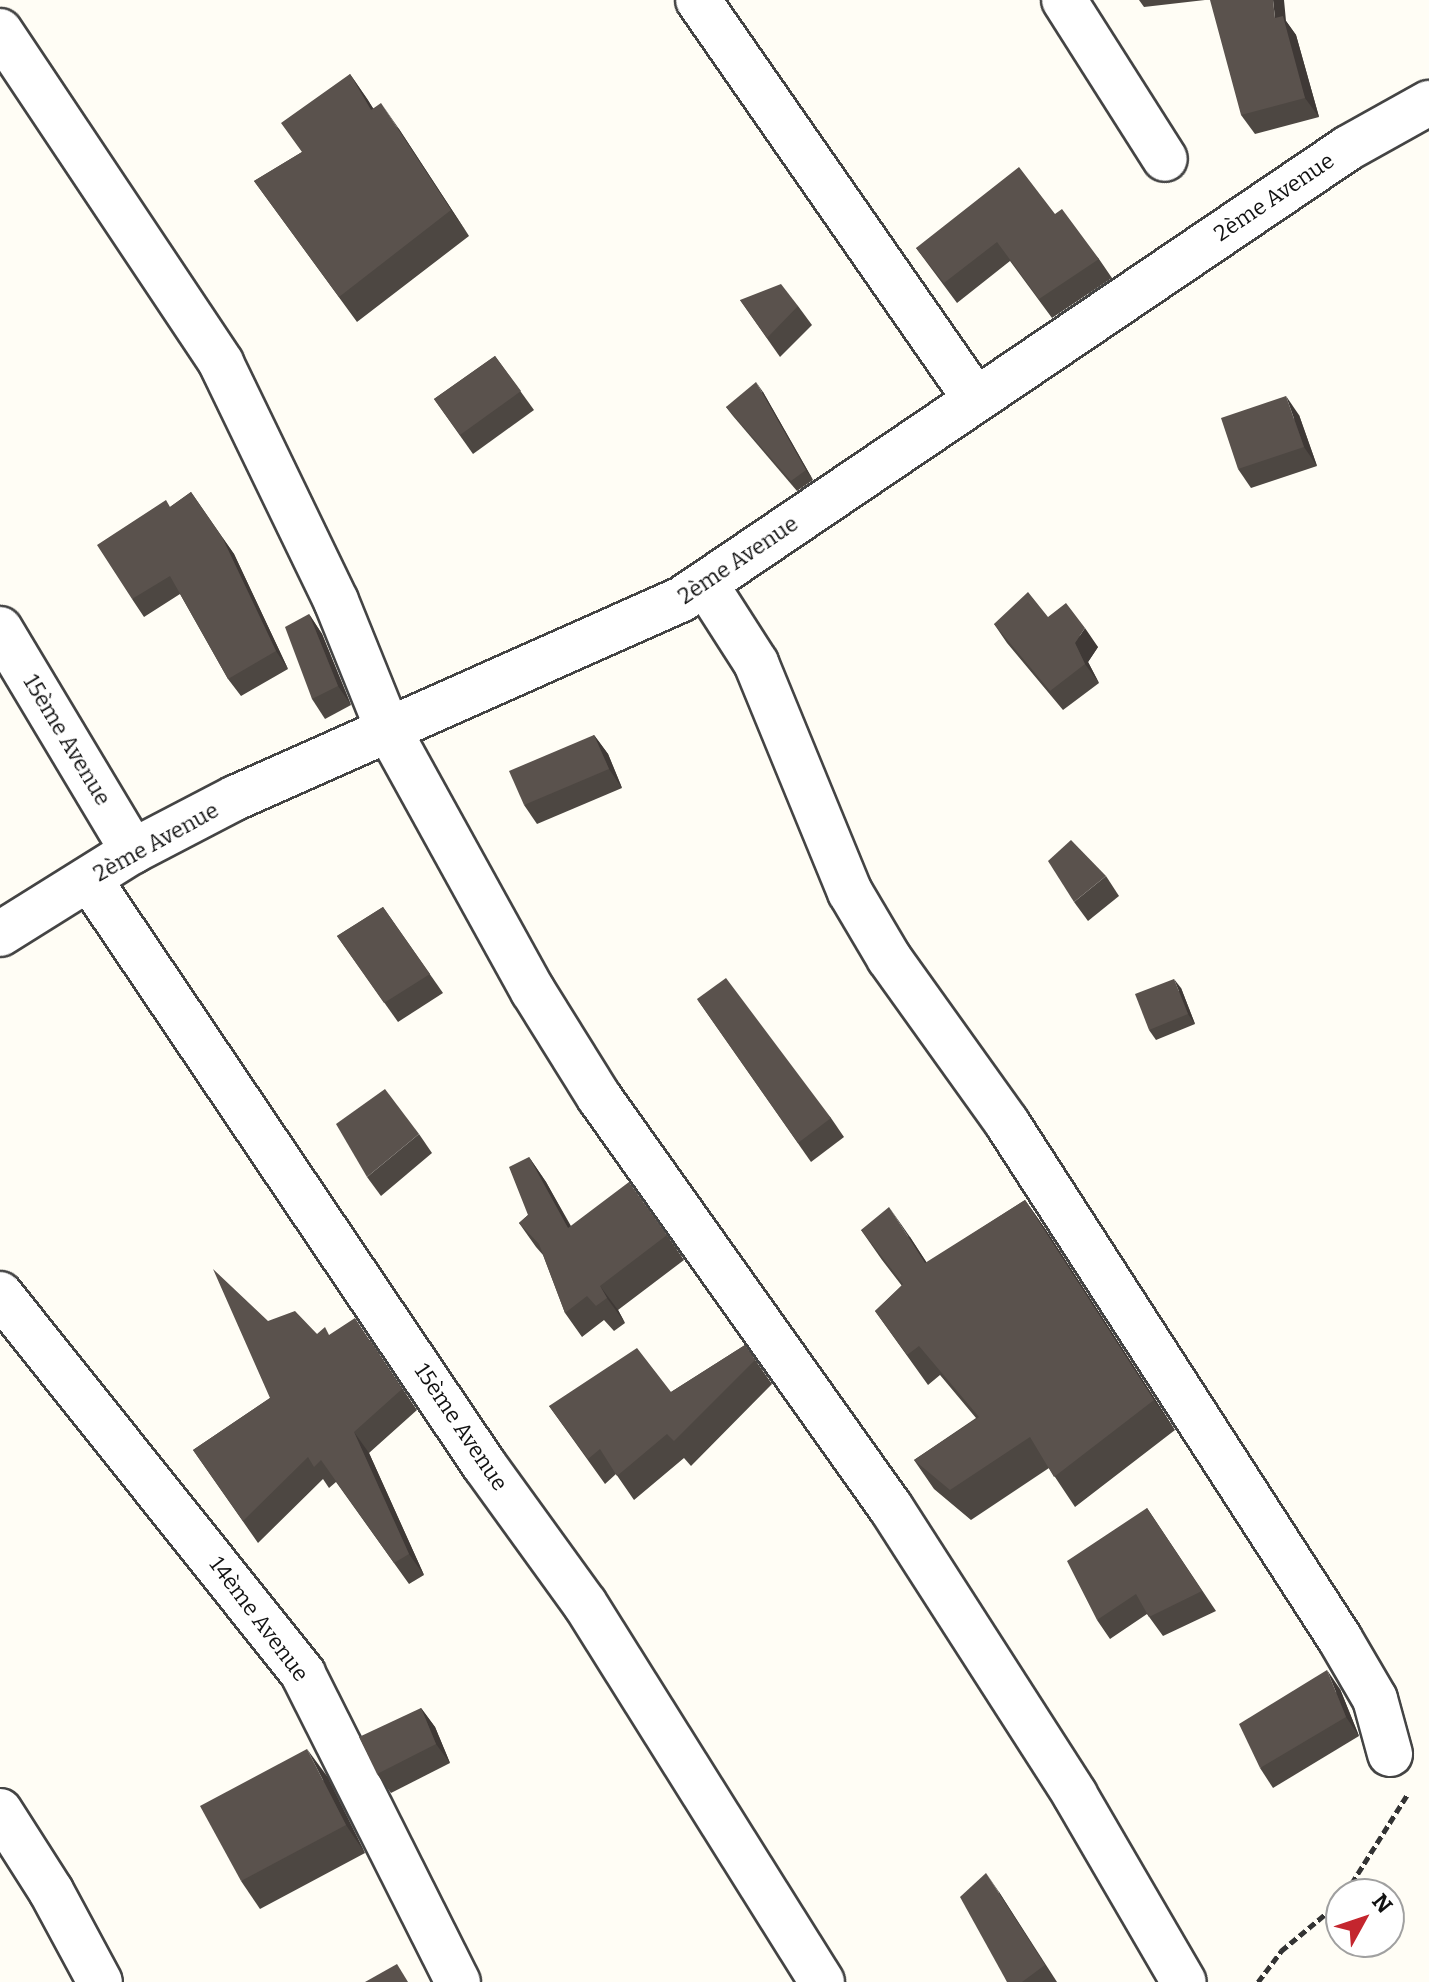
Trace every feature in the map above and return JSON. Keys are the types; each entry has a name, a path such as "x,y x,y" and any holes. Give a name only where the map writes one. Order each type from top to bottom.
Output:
{"street":[{"path":"698,0 974,397"},
{"path":"1064,0 1165,159"},
{"path":"0,31 221,363 336,601 387,727 484,906 599,1097 891,1508 1042,1741 1184,1982"},
{"name":"2ème Avenue","path":"0,934 133,851 387,727 706,585 974,397 1348,148 1429,103"},
{"path":"706,585 756,663 850,892 889,958 1007,1123 1340,1639 1375,1699 1390,1754"},
{"name":"15ème Avenue","path":"0,629 133,851"},
{"name":"15ème Avenue","path":"89,879 485,1466 585,1604 822,1982"},
{"name":"14ème Avenue","path":"0,1294 303,1674 458,1982"},
{"path":"0,1811 51,1891 100,1982"}],"path":[{"path":"1355,1878 1408,1794 1390,1754"},
{"path":"1258,1982 1281,1951 1325,1914"}],"building":[{"path":"1210,0 1273,0 1275,18 1283,16 1305,98 1241,115"},
{"path":"350,74 371,110 381,103 451,210 339,297 254,181 302,152 281,123"},
{"path":"1019,167 1055,214 1062,209 1099,259 1039,299 997,242 944,283 916,248"},
{"path":"781,284 798,306 767,338 740,300"},
{"path":"495,356 521,391 460,435 434,399"},
{"path":"756,382 806,470 791,481 726,407"},
{"path":"1286,396 1304,447 1238,469 1221,418"},
{"path":"191,492 222,537 276,651 228,679 170,576 132,599 97,545 166,500 170,507"},
{"path":"1028,592 1048,617 1066,603 1085,628 1075,643 1085,664 1050,691 994,624"},
{"path":"309,614 338,686 312,699 285,627"},
{"path":"594,735 609,769 524,805 509,771"},
{"path":"1071,840 1106,876 1074,902 1048,861"},
{"path":"383,907 430,974 384,1003 337,936"},
{"path":"726,978 831,1118 798,1143 697,999"},
{"path":"1174,979 1188,1014 1149,1030 1135,994"},
{"path":"385,1089 419,1134 367,1177 336,1124"},
{"path":"529,1157 568,1228 629,1182 667,1235 600,1286 607,1298 596,1306 587,1296 565,1313 539,1244 519,1223 528,1215 509,1167"},
{"path":"1025,1200 1154,1400 1054,1477 1030,1437 950,1490 914,1460 979,1417 919,1346 907,1355 875,1311 903,1284 861,1230 889,1207 925,1263"},
{"path":"213,1269 268,1321 295,1311 317,1334 325,1327 329,1335 355,1318 402,1389 354,1432 409,1554 394,1563 321,1460 314,1467 308,1457 243,1521 193,1450 270,1398"},
{"path":"745,1345 755,1360 674,1441 667,1434 617,1476 600,1449 588,1459 549,1406 637,1348 671,1392"},
{"path":"1147,1508 1202,1591 1149,1617 1136,1594 1097,1620 1067,1561"},
{"path":"1327,1670 1346,1717 1260,1768 1239,1724"},
{"path":"421,1708 436,1744 377,1774 359,1737"},
{"path":"307,1749 346,1825 241,1881 200,1806"},
{"path":"986,1873 1045,1965 1022,1982 1007,1982 960,1897"},
{"path":"397,1964 408,1982 365,1982"}]}
